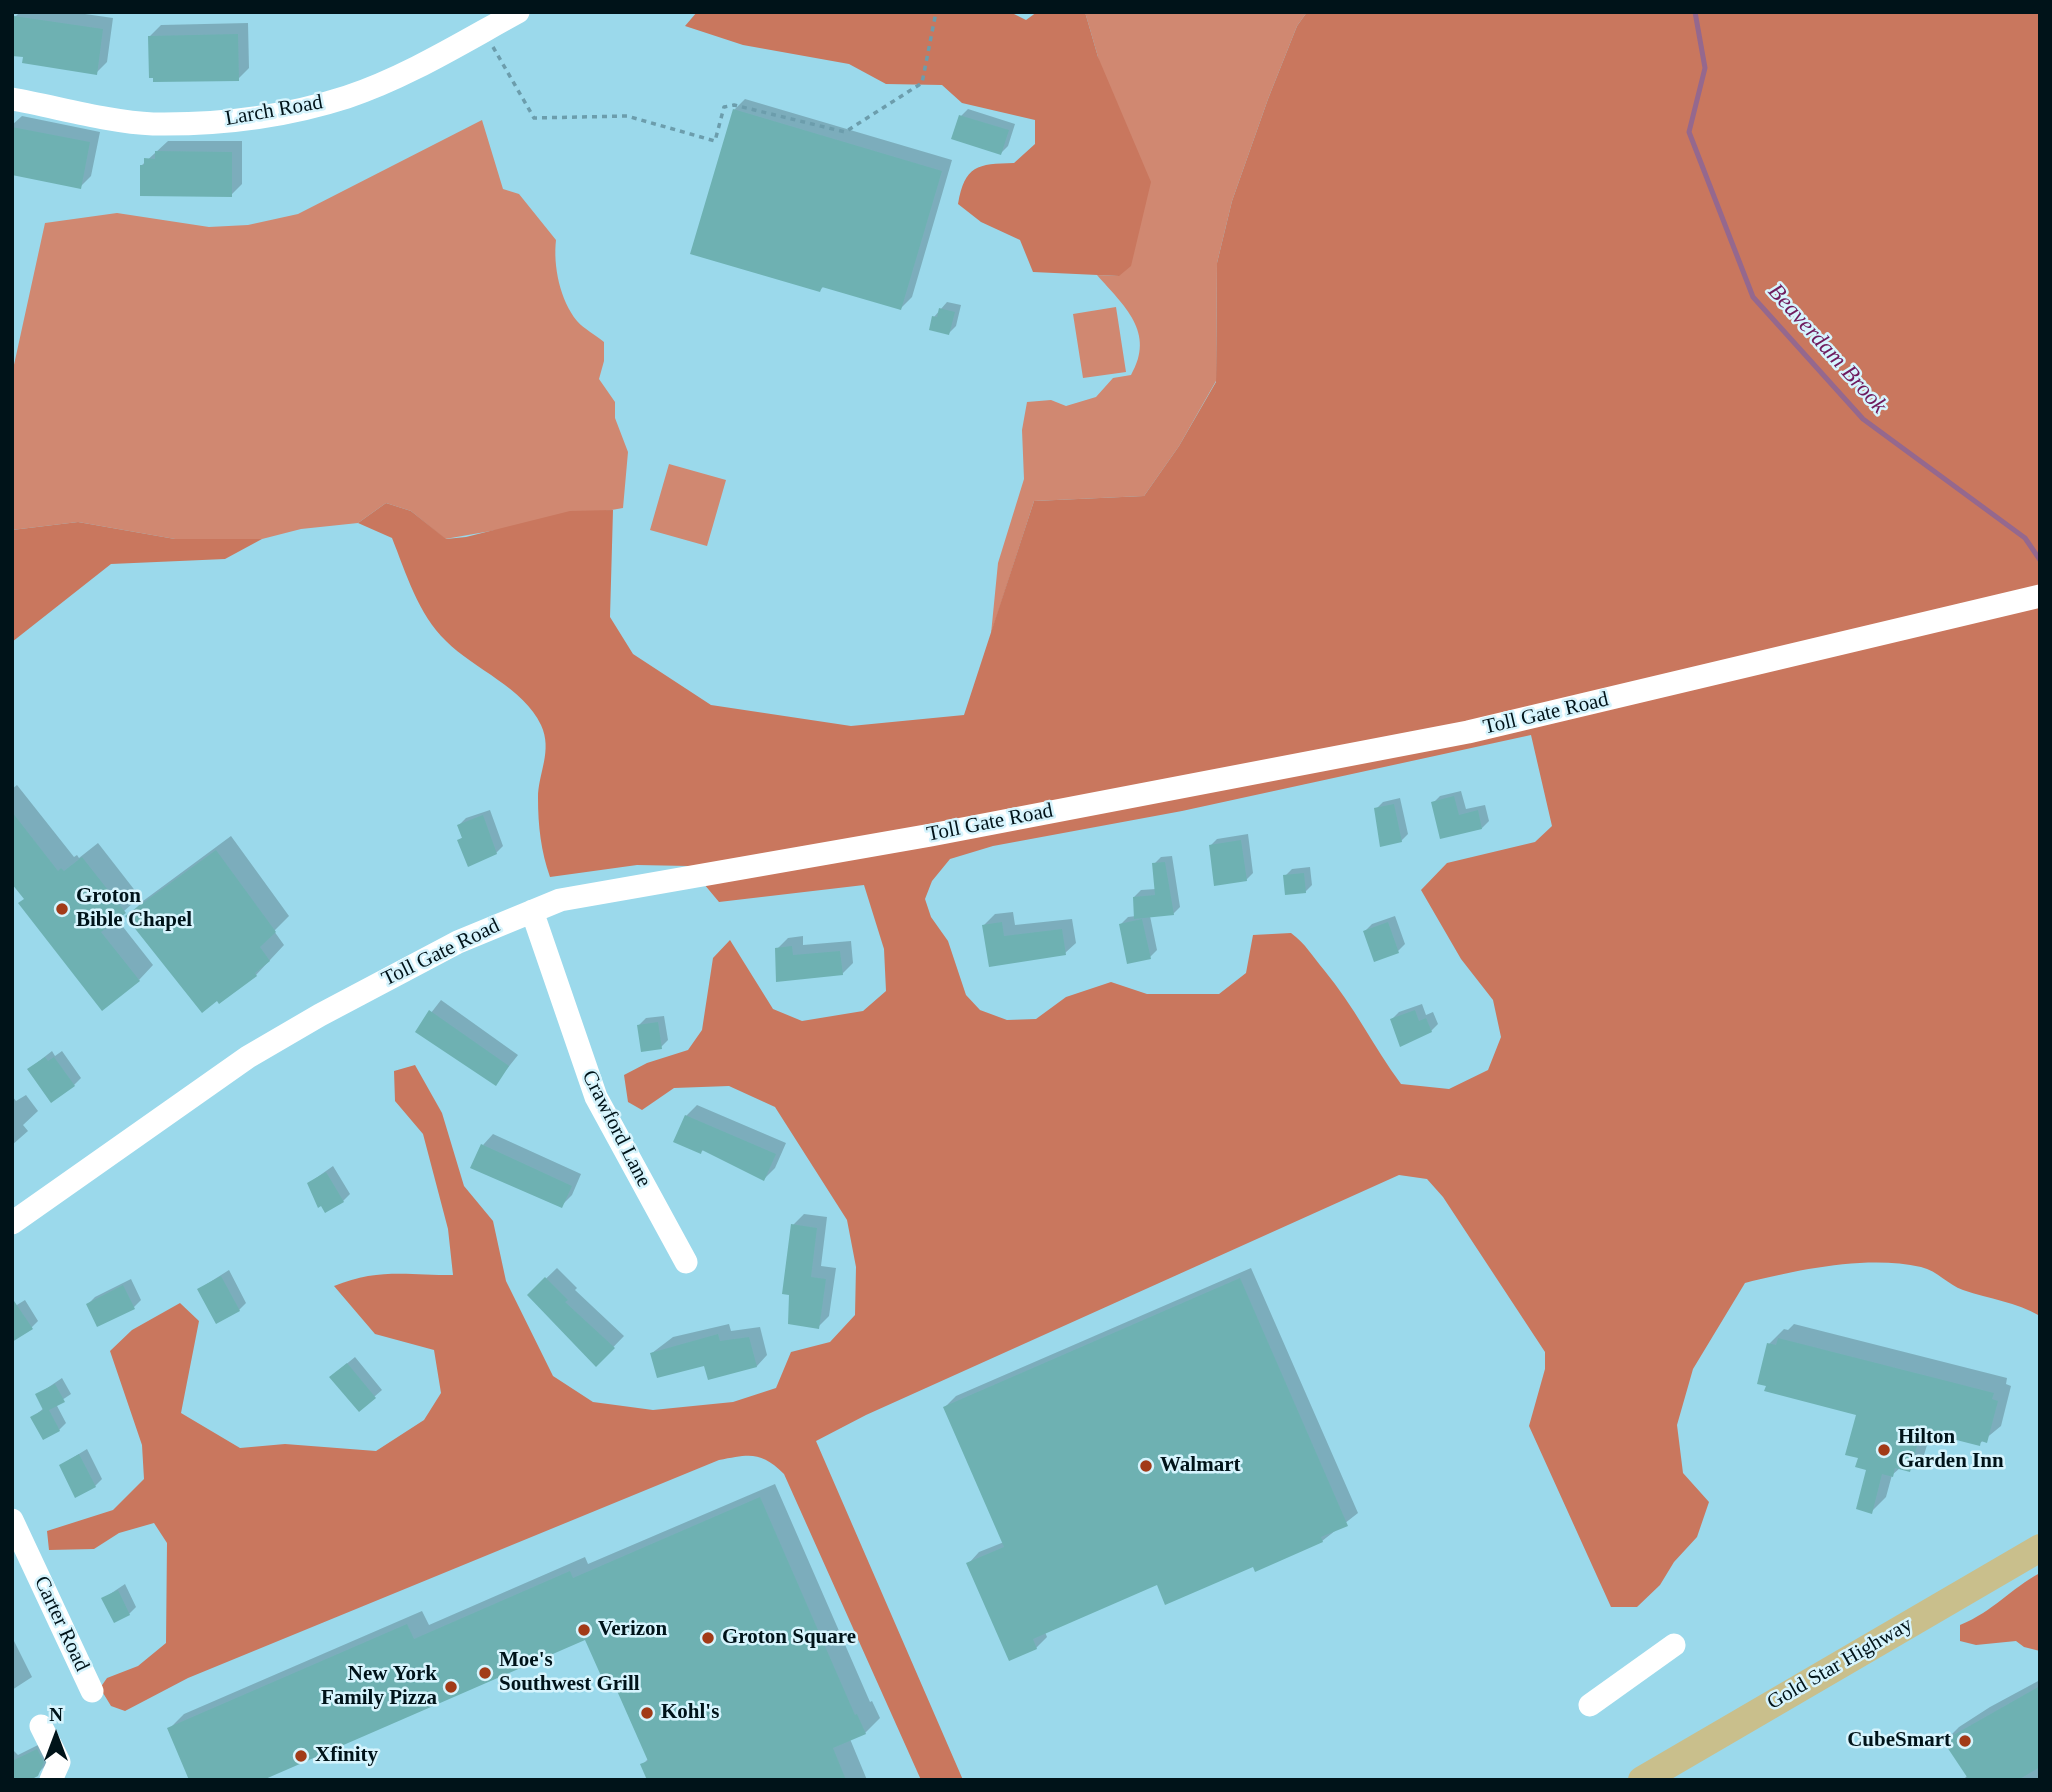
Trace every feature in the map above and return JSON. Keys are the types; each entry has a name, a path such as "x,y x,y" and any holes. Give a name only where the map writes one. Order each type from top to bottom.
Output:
{"main road":[{"name":"Gold Star Highway","path":"1642,1780 2040,1548"}],"street":[{"name":"Larch Road","path":"12,99 151,124 225,122 273,115 348,96 405,73 518,12"},
{"name":"Toll Gate Road","path":"12,1223 248,1058 387,978 458,942 571,898 931,835 1468,732 2040,596"},
{"name":"Crawford Lane","path":"532,911 596,1097 686,1262"},
{"name":"Carter Road","path":"12,1520 92,1690"},
{"path":"1590,1704 1674,1644"},
{"path":"41,1726 59,1762 51,1780"}],"path":[{"path":"484,31 534,118 627,116 715,141 724,107 734,105 845,132 922,83 936,12"}],"shaded area":[{"path":"697,12 1010,12 1026,20 1037,12 1085,12 1098,57 1151,182 1131,266 1119,276 1033,272 1020,240 981,222 958,204 965,181 975,169 991,164 1014,163 1035,144 1035,120 962,103 942,85 886,84 849,64 743,45 685,26"},
{"path":"1085,12 1307,12 1297,26 1268,99 1232,201 1217,263 1216,381 1179,446 1144,496 1034,501 991,634 998,563 1024,479 1022,430 1027,402 1051,400 1066,406 1096,397 1113,378 1131,375 1138,360 1140,346 1134,320 1097,275 1118,276 1098,57"},
{"path":"1307,12 2040,12 2040,1316 2012,1304 1963,1290 1927,1269 1900,1264 1855,1263 1787,1273 1745,1283 1693,1369 1677,1425 1683,1473 1709,1502 1697,1537 1674,1562 1660,1585 1637,1607 1611,1607 1529,1426 1545,1369 1545,1352 1443,1197 1427,1179 1399,1175 866,1415 816,1441 963,1780 921,1780 784,1474 768,1461 754,1456 719,1460 188,1678 125,1711 111,1706 100,1688 107,1678 138,1666 166,1643 167,1543 154,1523 119,1533 94,1549 49,1550 47,1531 113,1510 144,1479 142,1445 110,1351 132,1330 180,1303 199,1321 181,1413 240,1448 285,1444 376,1451 424,1420 441,1393 434,1350 375,1334 334,1286 379,1275 453,1275 448,1229 423,1134 395,1101 394,1071 415,1065 442,1113 464,1186 493,1221 506,1281 553,1376 593,1402 653,1410 733,1402 776,1388 791,1352 830,1342 855,1315 856,1267 847,1220 775,1107 729,1086 674,1088 642,1110 628,1102 624,1075 647,1063 688,1050 702,1030 713,958 730,940 773,1009 802,1021 863,1011 886,991 884,949 864,885 719,902 689,866 637,865 550,877 542,848 539,818 538,798 546,744 541,725 523,700 457,651 436,630 420,606 392,538 358,523 386,503 411,511 446,539 466,537 570,511 613,510 610,617 633,654 711,705 851,726 964,715 1034,501 1144,496 1179,446 1216,382 1217,263 1232,201 1297,26","holes":["1531,735 1552,826 1535,842 1447,863 1421,890 1461,959 1493,1000 1501,1037 1488,1070 1449,1089 1401,1084 1335,984 1305,946 1291,933 1253,935 1246,973 1219,994 1147,994 1111,982 1066,997 1036,1019 1007,1020 980,1010 966,995 948,941 931,917 925,899 932,881 950,859 993,846 1182,811"]},
{"path":"482,120 503,189 519,194 556,240 557,272 571,313 583,327 604,342 604,361 599,379 615,402 615,418 628,452 623,508 445,539 411,511 386,503 358,523 301,529 262,539 175,539 78,522 12,530 12,374 45,223 117,213 209,227 248,225 298,214"},
{"path":"1116,307 1126,372 1083,378 1073,314"},
{"path":"669,464 726,480 707,546 650,530"},
{"path":"78,522 175,539 262,539 225,559 111,564 12,642 12,530"},
{"path":"2040,1573 2040,1651 2024,1647 2016,1641 1976,1645 1960,1641 1960,1625 1983,1613"}],"building":[{"path":"14,16 103,29 97,75 22,63 23,57 12,56"},
{"path":"238,34 239,81 153,82 153,78 149,78 148,36"},
{"path":"733,109 942,171 901,310 822,287 820,292 690,254"},
{"path":"959,115 1009,130 1001,155 951,139"},
{"path":"12,127 90,142 81,189 12,175"},
{"path":"155,151 232,152 232,197 140,196 140,165 144,165 144,158 155,159"},
{"path":"939,308 955,312 949,335 929,330 932,316 937,317"},
{"path":"1454,796 1459,815 1478,810 1482,829 1440,839 1431,802"},
{"path":"1394,804 1402,842 1380,847 1374,808"},
{"name":"Groton Bible Chapel","path":"12,812 58,871 61,868 64,871 82,857 126,913 101,932 140,981 102,1011 18,903 24,899 12,884"},
{"path":"483,815 497,854 468,867 457,840 462,838 457,825"},
{"path":"1241,840 1247,881 1214,886 1209,845"},
{"path":"216,850 276,932 260,947 270,961 255,973 257,976 202,1013 125,916"},
{"path":"1165,862 1174,915 1134,919 1133,897 1155,895 1152,863"},
{"path":"1304,873 1306,893 1285,895 1283,875"},
{"path":"1142,919 1151,959 1127,964 1119,924"},
{"path":"1002,922 1004,936 1062,929 1066,955 989,967 982,925"},
{"path":"1388,922 1399,953 1374,962 1363,931"},
{"path":"792,946 793,955 840,951 843,975 776,982 775,948"},
{"path":"429,1010 509,1066 496,1086 415,1032"},
{"path":"1415,1010 1419,1021 1426,1018 1432,1032 1400,1047 1390,1019"},
{"path":"658,1022 662,1049 641,1052 637,1025"},
{"path":"45,1057 48,1061 54,1057 75,1086 51,1103 27,1069"},
{"path":"685,1115 776,1154 764,1181 702,1150 701,1154 673,1142"},
{"path":"481,1144 572,1186 562,1208 470,1168"},
{"path":"326,1172 344,1202 325,1213 321,1206 318,1208 307,1183"},
{"path":"791,1224 817,1228 811,1277 826,1279 819,1329 788,1324 789,1295 782,1294"},
{"path":"221,1276 240,1311 216,1324 197,1289"},
{"path":"545,1277 568,1300 565,1302 615,1348 596,1367 527,1295"},
{"name":"Walmart","path":"1240,1278 1348,1526 1321,1537 1323,1542 1255,1572 1253,1567 1165,1605 1157,1585 1033,1639 1037,1649 1009,1661 966,1563 1004,1547 943,1407"},
{"path":"123,1285 135,1309 97,1327 86,1304"},
{"path":"12,1298 33,1329 12,1342"},
{"path":"718,1334 720,1341 749,1337 757,1367 708,1380 704,1366 657,1378 650,1353"},
{"path":"1778,1338 1994,1393 1992,1399 1998,1401 1987,1443 1981,1441 1980,1446 1921,1431 1910,1472 1895,1468 1893,1477 1882,1474 1872,1514 1856,1509 1866,1470 1855,1467 1858,1458 1845,1455 1856,1415 1764,1391 1766,1386 1757,1384 1767,1343 1776,1345"},
{"path":"347,1363 376,1398 359,1412 329,1377"},
{"path":"55,1384 65,1402 49,1410 60,1431 43,1440 30,1417 43,1410 35,1394"},
{"path":"79,1454 96,1487 75,1498 59,1465"},
{"name":"Groton Square","path":"760,1497 855,1715 857,1714 866,1734 833,1748 846,1780 647,1780 640,1764 648,1761 614,1684 606,1687 585,1640 263,1780 189,1780 167,1728 407,1624 414,1639 570,1571 573,1578"},
{"path":"118,1590 130,1615 114,1623 101,1598"},
{"path":"2040,1686 2040,1767 2018,1780 1969,1780 1943,1741"},
{"path":"37,1749 44,1762 38,1776 30,1780 12,1780 12,1761"}],"waterway":[{"name":"Beaverdam Brook","path":"1695,12 1705,68 1689,132 1753,297 1863,419 2025,538 2040,560"}],"place":[{"name":"Groton Bible Chapel","path":"62,909"},
{"name":"Hilton Garden Inn","path":"1884,1450"},
{"name":"Walmart","path":"1146,1466"},
{"name":"Verizon","path":"584,1630"},
{"name":"Groton Square","path":"708,1638"},
{"name":"Moe's Southwest Grill","path":"485,1673"},
{"name":"New York Family Pizza","path":"451,1687"},
{"name":"Kohl's","path":"647,1713"},
{"name":"CubeSmart","path":"1965,1741"},
{"name":"Xfinity","path":"301,1756"}]}
